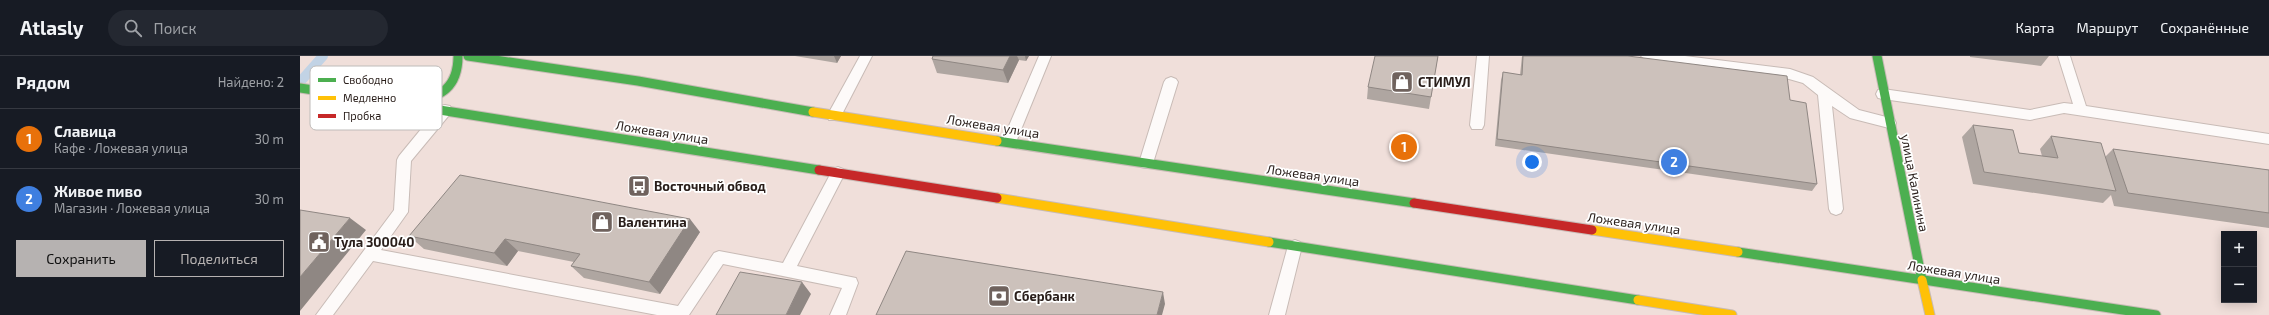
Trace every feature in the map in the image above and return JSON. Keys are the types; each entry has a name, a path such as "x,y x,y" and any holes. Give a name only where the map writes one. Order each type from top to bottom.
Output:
{"main road":[{"path":"442,94 458,77 460,65 458,56"},
{"name":"Ложевая улица","path":"468,56 638,81 834,116 2156,315"},
{"name":"улица Калинина","path":"1877,56 1883,94 1930,315"},
{"name":"Ложевая улица","path":"300,88 310,89"},
{"name":"Ложевая улица","path":"442,110 1732,315"}],"lane":[{"path":"834,116 866,56"},
{"path":"1009,142 1045,56"},
{"path":"1477,125 1482,56"},
{"path":"1647,56 1728,61 1790,74 1808,80 1824,91 1842,107 1856,114 1889,123"},
{"path":"2064,56 2081,110"},
{"path":"1146,163 1171,82"},
{"path":"1824,91 1836,209"},
{"path":"1883,94 2030,115 2064,108 2269,139"},
{"path":"442,114 445,110"},
{"path":"324,315 401,212 404,160 429,130"},
{"path":"787,270 838,173"},
{"path":"1277,315 1295,246"},
{"path":"369,254 682,313 719,257 851,283 838,315"}],"building":[{"path":"933,56 1010,56 1003,70 932,59"},
{"name":"СТИМУЛ","path":"1375,56 1438,56 1431,97 1368,87"},
{"path":"1523,56 1628,56 1787,76 1790,100 1806,103 1817,184 1497,139 1503,72 1522,75"},
{"path":"1973,125 2013,130 2019,153 2058,158 2051,136 2101,143 2116,191 1984,172"},
{"path":"2113,149 2269,170 2269,213 2128,193"},
{"path":"460,175 690,219 649,282 571,266 580,254 505,239 494,253 409,236"},
{"path":"300,210 350,218 300,277"},
{"path":"906,251 1163,292 1157,315 876,315"},
{"path":"740,272 802,282 786,315 716,315"}],"waterway":[{"path":"314,66 323,56"},
{"path":"300,82 310,71"}],"traffic: fast":[{"path":"442,93 447,89 456,76 458,56"},
{"path":"468,56 638,81 813,112"},
{"path":"1877,56 1922,280"},
{"path":"300,88 310,90"},
{"path":"442,110 819,170"},
{"path":"997,141 1414,203"},
{"path":"1269,242 1638,300"},
{"path":"1738,252 2156,315"}],"traffic: slow":[{"path":"813,112 997,141"},
{"path":"997,198 1269,242"},
{"path":"1592,230 1738,252"},
{"path":"1922,280 1930,315"},
{"path":"1638,300 1732,315"}],"traffic: jam":[{"path":"819,170 997,198"},
{"path":"1414,203 1592,230"}],"place":[{"name":"СТИМУЛ","path":"1402,82"},
{"name":"Славица","path":"1404,147"},
{"name":"Живое пиво","path":"1674,162"},
{"name":"Восточный обвод","path":"639,186"},
{"name":"Валентина","path":"602,222"},
{"name":"Тула 300040","path":"319,242"},
{"name":"Сбербанк","path":"999,296"}]}
